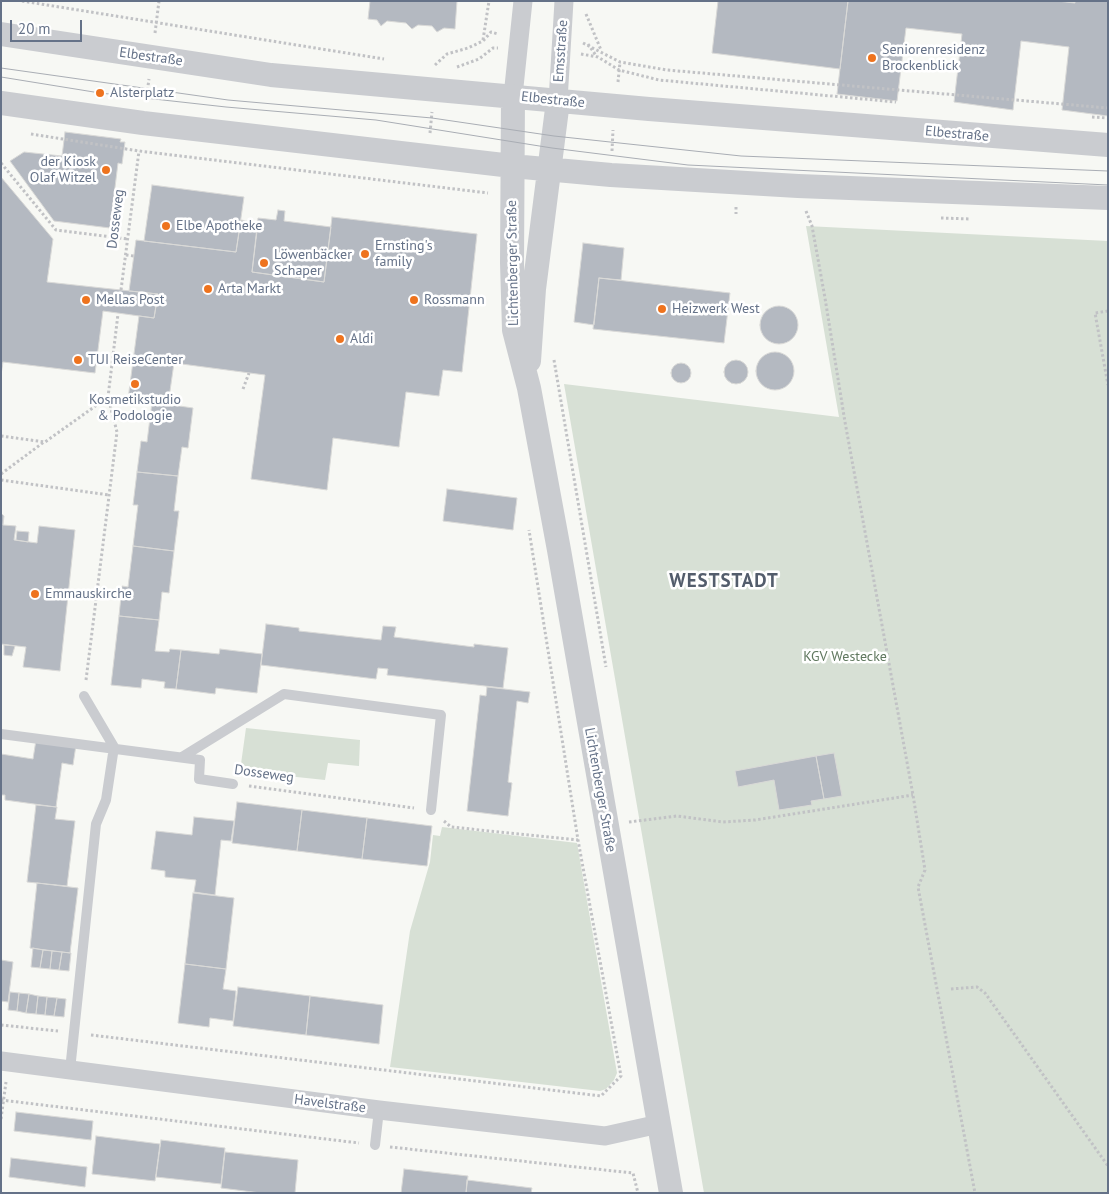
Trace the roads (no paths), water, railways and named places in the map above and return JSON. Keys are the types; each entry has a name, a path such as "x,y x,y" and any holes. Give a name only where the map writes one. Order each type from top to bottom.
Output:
{"street":[{"path":"513,96 523,1"},
{"name":"Emsstraße","path":"558,101 564,1"},
{"name":"Elbestraße","path":"1,34 271,75 434,88 558,101 1108,145"},
{"name":"Lichtenberger Straße","path":"513,96 514,330 529,388 670,1193"},
{"name":"Lichtenberger Straße","path":"529,388 529,347 558,101"},
{"path":"1,103 143,123 549,170 743,184 1108,198"},
{"name":"Havelstraße","path":"5,1061 379,1110 605,1136 659,1124"}],"lane":[{"path":"182,758 284,694 441,715 431,810"},
{"path":"70,1070 96,824 106,800 114,747 84,696"},
{"name":"Dosseweg","path":"1,734 114,747 200,760 199,779 233,784"},
{"path":"375,1145 379,1110"}],"tram line":[{"path":"1,68 228,100 432,118 554,136 741,156 1108,171"},
{"path":"1,77 100,93 226,107 376,120 552,148 688,165 1108,185"}],"place":[{"name":"Seniorenresidenz Brockenblick","path":"872,58"},
{"name":"Alsterplatz","path":"100,93"},
{"name":"der Kiosk Olaf Witzel","path":"106,170"},
{"name":"Elbe Apotheke","path":"166,226"},
{"name":"Ernsting's family","path":"365,254"},
{"name":"Löwenbäcker Schaper","path":"264,263"},
{"name":"Arta Markt","path":"208,289"},
{"name":"Mellas Post","path":"86,300"},
{"name":"Rossmann","path":"414,300"},
{"name":"Heizwerk West","path":"662,309"},
{"name":"Aldi","path":"340,339"},
{"name":"TUI ReiseCenter","path":"78,360"},
{"name":"Kosmetikstudio & Podologie","path":"135,384"},
{"name":"Emmauskirche","path":"35,594"}],"district":[{"name":"WESTSTADT","path":"724,582"}],"park label":[{"name":"KGV Westecke","path":"845,657"}]}
